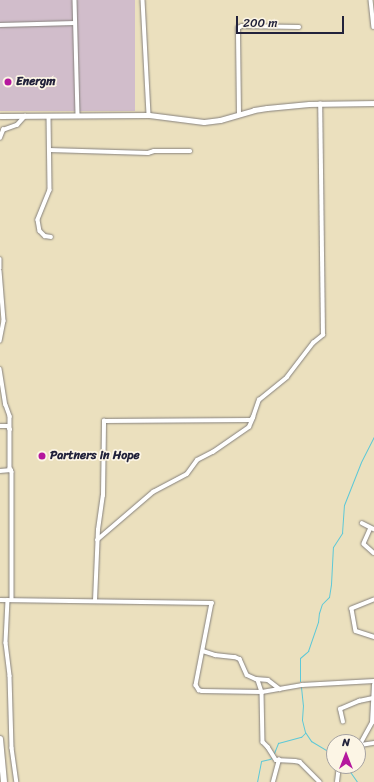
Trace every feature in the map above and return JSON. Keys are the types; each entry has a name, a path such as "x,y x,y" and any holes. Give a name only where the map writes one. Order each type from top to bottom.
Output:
{"highway":[{"path":"0,739 4,782"}],"street":[{"path":"75,0 78,115"},
{"path":"143,0 149,115"},
{"path":"371,0 374,27"},
{"path":"0,25 75,23"},
{"path":"239,115 238,28 242,26 299,27"},
{"path":"97,540 153,492 187,474 197,460 213,452 249,427 259,400 287,377 313,343 323,335 320,104"},
{"path":"0,116 149,115 204,122 220,120 267,108 320,104 374,104"},
{"path":"0,138 3,130 18,126 25,116"},
{"path":"49,116 49,194 38,220 40,231 45,236 51,237"},
{"path":"50,150 148,153 154,151 190,151"},
{"path":"0,259 0,268"},
{"path":"0,271 4,321 0,341"},
{"path":"0,369 6,405 10,416 10,600 6,643 10,676 12,748 17,782"},
{"path":"95,601 97,540 103,496 104,421 251,420 253,417"},
{"path":"0,426 8,426 10,429"},
{"path":"0,471 11,470"},
{"path":"362,523 373,529 364,544 373,550"},
{"path":"0,600 212,603 196,684 199,690 262,692 306,684 374,681"},
{"path":"374,600 352,609 356,631 374,637"},
{"path":"203,651 215,655 238,657 247,676 256,679 268,680 280,689"},
{"path":"256,679 259,682 262,692 262,741 269,748 275,760 300,762 320,782"},
{"path":"366,734 372,723 372,698 374,685"},
{"path":"343,722 340,708 372,698"},
{"path":"272,782 279,760"}],"shaded area":[{"path":"0,0 135,0 135,111 0,111"}],"waterway":[{"path":"300,681 300,658 308,651 318,622 322,604 329,597 333,547 342,533 344,505 361,462 374,437"},
{"path":"301,687 303,705 302,720 305,732 311,741 326,750"},
{"path":"274,753 278,743 301,737 305,733"},
{"path":"257,782 261,761 270,759 273,756"},
{"path":"352,774 357,782"}],"place":[{"name":"Energm","path":"8,82"},
{"name":"Partners in Hope","path":"42,456"}]}
